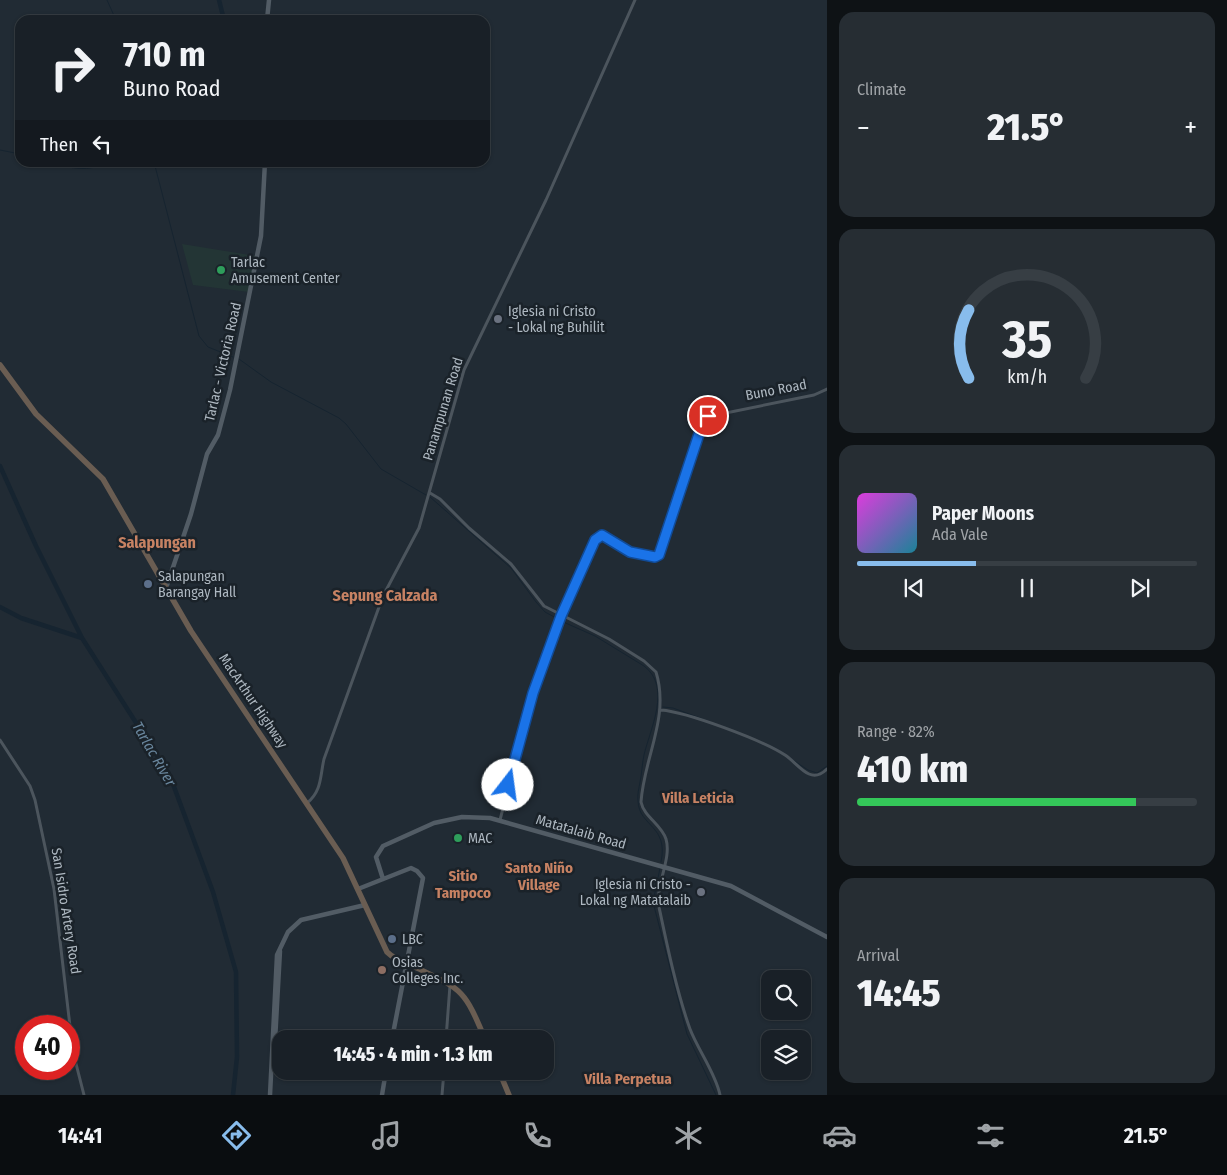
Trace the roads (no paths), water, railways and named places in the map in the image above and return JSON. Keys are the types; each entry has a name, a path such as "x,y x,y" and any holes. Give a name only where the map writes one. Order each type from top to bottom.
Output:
{"highway":[{"name":"MacArthur Highway","path":"0,365 36,414 102,479 205,652 343,858 388,952 407,964 450,984 466,996 481,1030"},
{"path":"503,1080 509,1095"}],"main road":[{"path":"268,15 270,0"},
{"name":"Tarlac - Victoria Road","path":"166,588 191,514 207,454 218,435 230,390 258,256 265,167"},
{"name":"Matatalaib Road","path":"383,878 376,856 379,850 389,843 428,825 451,818 482,817 500,820 731,886 827,937"},
{"path":"358,889 411,868 417,870 423,878 394,1030"},
{"path":"271,1095 277,955 284,937 301,920 365,905"},
{"path":"382,1095 384,1080"}],"street":[{"name":"Panampunan Road","path":"306,804 320,786 324,759 384,596 416,538 466,365 546,200 635,0"},
{"name":"Buno Road","path":"500,820 533,693 561,616 600,534 630,552 655,557 659,555 706,417 827,390"},
{"path":"429,496 440,499 469,528 512,564 541,603 561,616 609,640 653,668 660,685 661,710 649,753 641,802 665,838 667,848 658,905 690,1030 720,1095"},
{"path":"661,710 678,712 766,746 784,755 812,774 822,774 827,769"},
{"name":"San Isidro Artery Road","path":"0,740 30,786 35,800 54,889 74,1061 84,1095"},
{"path":"447,1030 450,984"},
{"path":"442,1095 443,1080"}],"waterway":[{"path":"107,0 114,15"},
{"path":"219,0 223,15"},
{"path":"0,150 15,153"},
{"path":"68,167 93,167"},
{"path":"155,167 199,336 208,347 233,357"},
{"path":"239,359 271,382 339,418 346,424 381,469 426,495"},
{"name":"Tarlac River","path":"0,466 36,546 82,638 170,776 213,892 236,972 237,1057 233,1095"},
{"path":"430,497 511,568 545,612 558,619"},
{"path":"0,607 21,618 82,638"},
{"path":"561,621 595,636 644,666 652,675 657,685 657,709 644,755 638,799 643,816 658,833 661,841 661,862"},
{"path":"663,707 673,708 711,722"},
{"path":"775,748 808,770 817,773 827,766"},
{"path":"660,868 653,902 687,1034 716,1095"}],"place":[{"name":"Tarlac Amusement Center","path":"221,270"},
{"name":"Iglesia ni Cristo - Lokal ng Buhilit","path":"498,319"},
{"name":"Salapungan Barangay Hall","path":"148,584"},
{"name":"MAC","path":"458,838"},
{"name":"Iglesia ni Cristo - Lokal ng Matatalaib","path":"701,892"},
{"name":"LBC","path":"392,939"},
{"name":"Osias Colleges Inc.","path":"382,970"}],"district":[{"name":"Salapungan","path":"157,542"},
{"name":"Sepung Calzada","path":"385,595"},
{"name":"Villa Leticia","path":"698,798"},
{"name":"Santo Niño Village","path":"539,876"},
{"name":"Sitio Tampoco","path":"463,884"},
{"name":"Villa Perpetua","path":"628,1079"}]}
